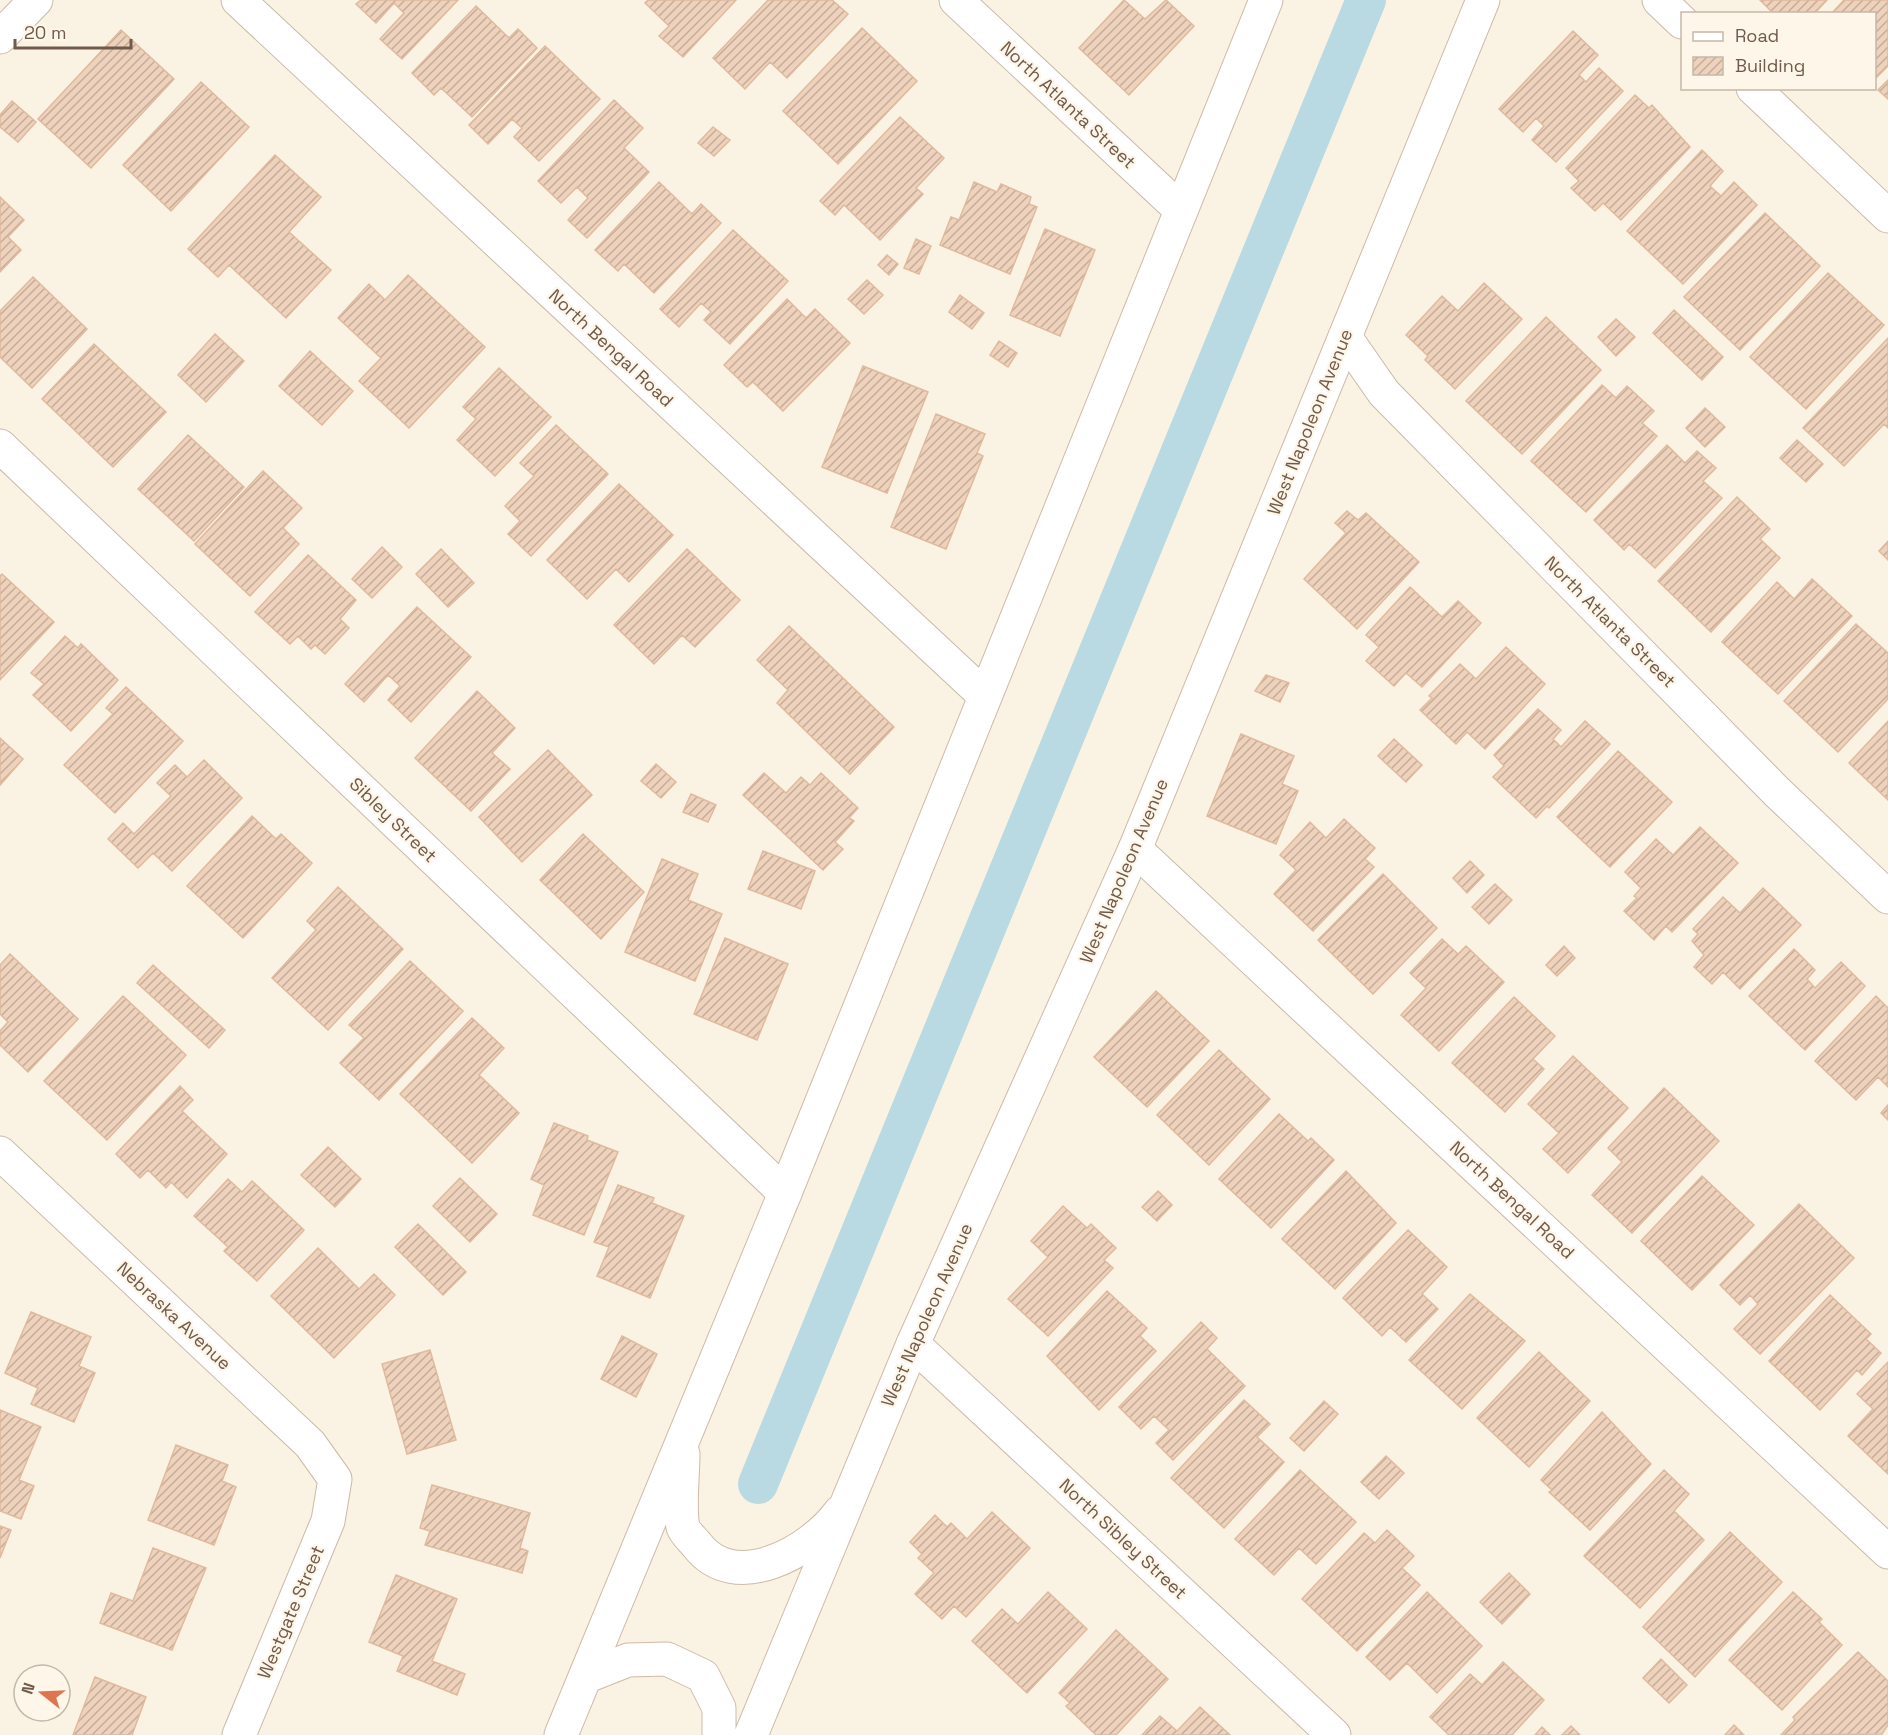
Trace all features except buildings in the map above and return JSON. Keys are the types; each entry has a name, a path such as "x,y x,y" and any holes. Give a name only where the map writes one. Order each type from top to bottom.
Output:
{"street":[{"path":"0,37 36,0"},
{"name":"North Bengal Road","path":"237,0 985,696"},
{"name":"North Atlanta Street","path":"956,0 1181,210"},
{"path":"561,1735 785,1192 1266,0"},
{"name":"West Napoleon Avenue","path":"751,1735 913,1344 1135,849 1483,0"},
{"path":"1659,0 1681,20"},
{"path":"1755,90 1888,216"},
{"name":"North Atlanta Street","path":"1345,337 1392,401 1777,792 1888,897"},
{"name":"Sibley Street","path":"0,446 785,1192"},
{"name":"North Bengal Road","path":"1135,849 1888,1552"},
{"name":"Nebraska Avenue","path":"0,1153 310,1444 335,1479 334,1487"},
{"name":"North Sibley Street","path":"913,1344 1334,1735"},
{"path":"683,1440 683,1528 705,1556 735,1569 776,1562 830,1525 848,1500"},
{"name":"Westgate Street","path":"239,1735 328,1521 334,1487"},
{"path":"585,1677 628,1660 667,1659 703,1676 719,1708 719,1735"}],"waterway":[{"path":"758,1484 1366,0"}]}
